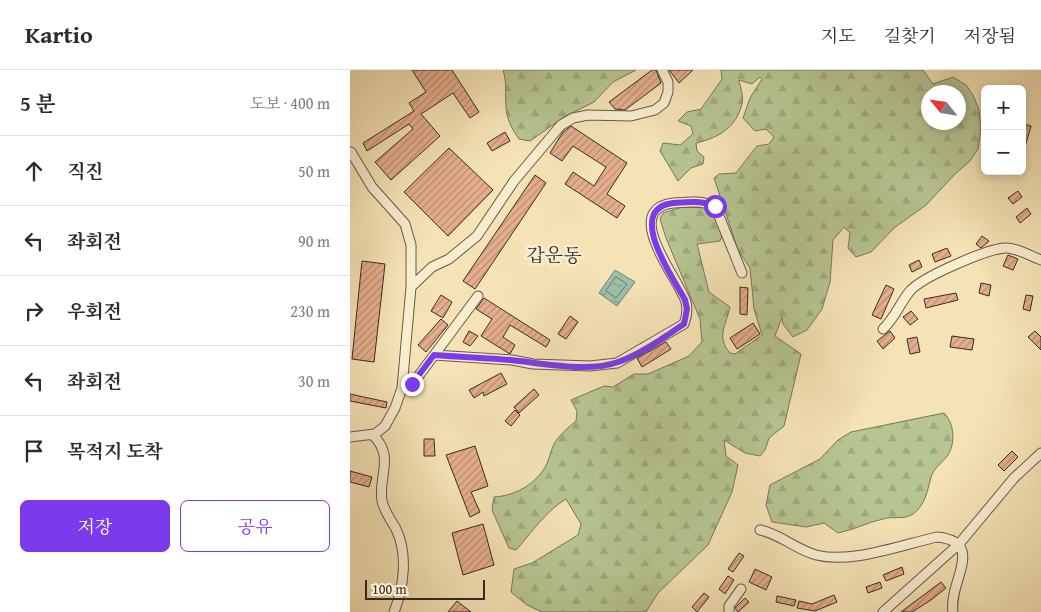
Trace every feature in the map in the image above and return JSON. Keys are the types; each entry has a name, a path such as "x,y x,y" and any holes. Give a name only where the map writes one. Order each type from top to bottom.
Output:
{"street":[{"path":"410,286 432,268 449,260 466,247 476,236 514,182 560,125 573,118 588,114 631,116 655,110 664,103 668,92 668,82 662,70"},
{"path":"350,437 373,435 385,426 395,408 402,388 410,286 411,245 405,224 372,187 351,152"},
{"path":"434,355 590,366 617,362 684,324 687,309 685,300 655,244 651,227 654,214 660,206 703,202 715,206 742,273"},
{"path":"883,329 889,324 910,291 921,281 952,266 1006,248 1041,260"},
{"path":"402,388 412,384 478,296"},
{"path":"373,435 383,446 385,467 383,503 401,543 403,562 401,588 394,612"},
{"path":"883,612 959,544 1014,478 1041,453"},
{"path":"760,530 772,532 802,550 840,559 937,537 951,538 959,544 964,557 954,592 953,612"},
{"path":"728,612 729,606 741,590"}],"green space":[{"path":"503,70 636,70 613,82 594,102 564,117 530,141 519,139 508,119"},
{"path":"721,70 923,70 933,84 953,77 966,85 973,95 979,110 981,128 978,149 970,161 926,205 894,228 871,252 856,257 848,248 850,233 844,227 833,240 830,282 822,309 807,330 793,337 783,324 782,317 775,336 801,354 784,426 769,438 765,450 760,456 745,453 724,440 726,456 738,465 732,492 708,545 658,593 646,612 542,612 527,605 511,592 514,569 532,563 578,535 581,524 566,499 546,516 516,550 509,548 492,510 494,497 508,495 522,489 539,475 546,466 556,440 576,421 577,411 571,400 604,386 613,387 634,374 648,374 689,356 702,342 700,319 666,238 660,219 663,213 682,207 708,208 717,219 723,233 720,241 697,244 709,292 730,307 723,331 724,342 730,353 735,354 762,335 754,309 750,268 738,250 714,178 719,174 736,173 757,146 769,144 774,137 766,129 755,131 743,118 750,98 762,79 760,77 752,84 739,80 742,101 735,120 731,126 719,135 696,143 697,151 704,157 703,164 691,168 678,181 660,151 663,143 680,145 693,134 691,126 678,121 687,112 701,109 722,79"},
{"path":"944,413 952,427 953,439 951,450 932,474 923,502 913,514 906,517 877,520 838,533 824,523 806,527 772,522 766,505 770,485 820,459 838,440 851,432"}],"water":[{"path":"615,270 635,282 617,306 599,293"}],"building":[{"path":"412,70 452,70 479,112 470,118 453,93 421,114 440,136 391,180 375,162 413,129 409,124 367,151 363,143 414,111 409,103 426,92"},
{"path":"652,70 656,70 661,83 625,110 615,109 609,102"},
{"path":"669,70 693,70 679,83"},
{"path":"1026,125 1031,126 1026,143"},
{"path":"571,126 627,163 607,194 625,206 617,218 565,184 573,172 594,186 606,167 573,146 562,161 550,153 563,132"},
{"path":"505,132 510,141 492,151 487,143"},
{"path":"449,148 493,190 448,236 404,192"},
{"path":"535,175 546,183 475,289 463,281"},
{"path":"1018,191 1022,197 1013,204 1008,198"},
{"path":"1027,208 1031,214 1020,223 1016,217"},
{"path":"982,236 989,241 981,248 976,244"},
{"path":"947,248 951,256 935,262 932,254"},
{"path":"1008,255 1018,259 1013,270 1003,266"},
{"path":"919,260 922,267 912,272 909,265"},
{"path":"362,261 385,264 374,362 352,359"},
{"path":"981,283 991,285 989,296 979,293"},
{"path":"886,285 894,289 881,319 872,315"},
{"path":"740,287 748,288 747,315 740,314"},
{"path":"956,293 958,300 926,308 924,299"},
{"path":"441,295 452,302 443,318 431,311"},
{"path":"1026,295 1033,296 1030,311 1023,309"},
{"path":"484,298 550,340 546,347 510,325 503,337 515,345 510,354 481,336 492,319 476,309"},
{"path":"911,311 918,319 910,325 903,317"},
{"path":"570,316 578,322 566,339 558,334"},
{"path":"441,319 448,325 426,352 418,345"},
{"path":"753,323 760,334 737,349 730,338"},
{"path":"469,331 478,336 470,346 463,342"},
{"path":"890,331 895,338 883,349 877,341"},
{"path":"1035,331 1041,337 1041,350 1028,337"},
{"path":"952,336 974,339 972,350 950,347"},
{"path":"917,337 920,352 910,354 907,339"},
{"path":"666,342 671,349 642,367 637,358"},
{"path":"501,373 507,384 484,396 483,392 474,398 469,390"},
{"path":"534,389 539,395 519,413 514,407"},
{"path":"350,394 387,402 386,408 350,401"},
{"path":"515,410 520,415 511,426 505,421"},
{"path":"424,439 434,439 435,456 424,456"},
{"path":"475,446 488,486 471,492 480,512 470,517 446,455"},
{"path":"1012,451 1018,457 1004,471 998,465"},
{"path":"350,471 372,477 369,487 350,482"},
{"path":"483,524 494,565 463,575 452,533"},
{"path":"739,553 744,556 733,572 728,569"},
{"path":"902,567 904,574 886,581 883,575"},
{"path":"755,569 772,577 766,590 749,582"},
{"path":"728,576 734,580 725,594 719,589"},
{"path":"880,582 882,588 868,593 866,587"},
{"path":"941,582 946,588 931,600 912,612 901,612"},
{"path":"704,593 709,597 697,612 692,607"},
{"path":"834,595 837,602 815,611 797,608 799,601 812,604"},
{"path":"777,596 796,600 794,606 776,602"},
{"path":"745,598 749,602 738,612 735,608"},
{"path":"457,601 471,612 448,612"}],"district":[{"name":"갑운동","path":"554,255"}],"route":[{"path":"412,384 434,355 512,360 534,364 590,366 617,362 669,334 684,324 687,317 687,309 685,300 655,244 651,227 654,214 660,206 681,202 703,202 715,206"}]}
